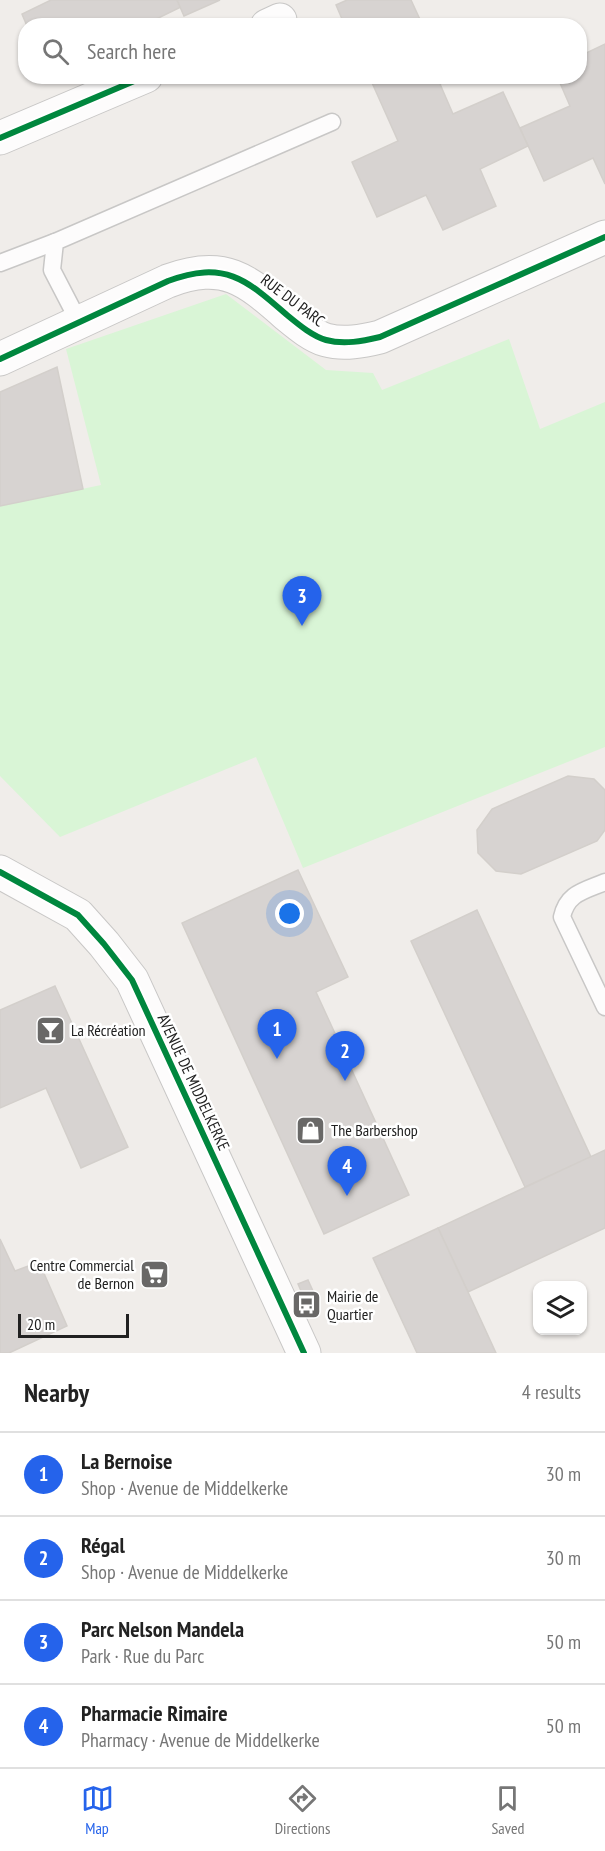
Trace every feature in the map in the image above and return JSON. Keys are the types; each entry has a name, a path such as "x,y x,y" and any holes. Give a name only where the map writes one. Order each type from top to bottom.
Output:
{"street":[{"path":"0,138 127,84"},
{"name":"RUE DU PARC","path":"0,359 168,281 186,274 204,272 225,273 245,281 311,333 325,340 359,342 380,337 605,237"},
{"name":"AVENUE DE MIDDELKERKE","path":"0,872 78,915 132,980 304,1353"}],"lane":[{"path":"0,263 56,242 332,122"},
{"path":"56,242 52,270 79,322"},
{"path":"605,882 570,898 564,905 562,917 605,1007"}],"green space":[{"path":"226,294 326,370 373,373 382,390 509,339 540,429 605,402 605,747 303,868 256,757 60,837 0,776 0,506 101,485 66,349"}],"building":[{"path":"51,0 177,0 181,7 158,18 24,18 22,14"},
{"path":"177,0 220,0 184,16"},
{"path":"347,0 411,0 419,18 342,18 336,5"},
{"path":"605,44 605,184 593,158 544,181 520,128 570,106 560,84 587,84 587,53"},
{"path":"373,84 440,84 453,114 503,92 528,146 480,169 496,206 443,230 426,195 377,217 352,162 398,141"},
{"path":"57,367 83,489 0,506 0,392"},
{"path":"568,776 594,779 605,790 605,830 597,841 521,874 496,871 478,853 477,830 492,809"},
{"path":"298,870 348,977 316,992 409,1195 324,1234 182,923"},
{"path":"477,910 591,1157 525,1187 411,941"},
{"path":"55,986 128,1147 81,1168 46,1088 0,1108 0,1010"},
{"path":"605,1150 605,1228 468,1292 438,1228"},
{"path":"438,1228 496,1353 417,1353 373,1258"},
{"path":"0,1239 15,1271 39,1262 67,1326 9,1353 0,1353"},
{"path":"308,1280 318,1302 308,1307 298,1284"}],"cycle path":[{"path":"0,138 127,84"},
{"path":"0,359 168,281 204,272 219,273 246,283 300,326 321,338 340,342 367,340 380,337 605,237"},
{"path":"0,872 78,915 132,980 304,1353"}],"place":[{"name":"Parc Nelson Mandela","path":"302,626"},
{"name":"La Récréation","path":"50,1030"},
{"name":"La Bernoise","path":"277,1059"},
{"name":"Régal","path":"345,1081"},
{"name":"The Barbershop","path":"310,1130"},
{"name":"Pharmacie Rimaire","path":"347,1196"},
{"name":"Centre Commercial de Bernon","path":"155,1274"},
{"name":"Mairie de Quartier","path":"306,1305"}]}
